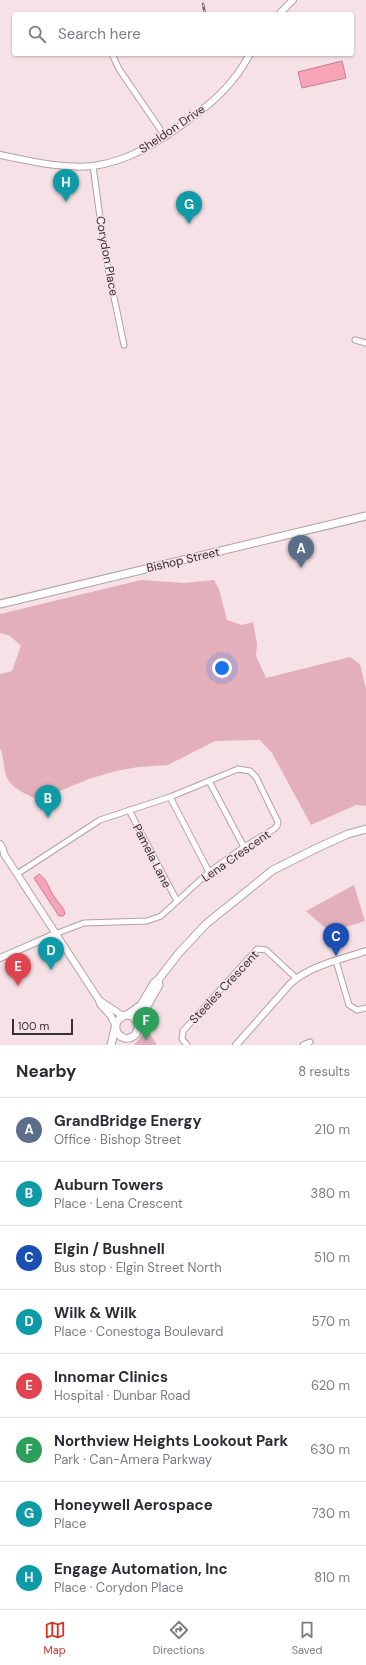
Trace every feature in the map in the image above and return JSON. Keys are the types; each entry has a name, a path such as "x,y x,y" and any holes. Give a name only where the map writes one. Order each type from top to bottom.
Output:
{"main road":[{"name":"Bishop Street","path":"0,604 366,516"},
{"path":"111,1045 117,1021 141,1005 154,983 206,924 273,870 348,834 366,829"},
{"path":"119,1045 126,1039 133,1038 136,1034 145,1008 158,985 158,980"},
{"path":"125,1015 135,1018 139,1025"},
{"path":"115,1027 120,1036 126,1039"}],"street":[{"path":"281,12 293,0"},
{"path":"113,56 119,69 167,136"},
{"name":"Sheldon Drive","path":"0,155 50,165 93,166 136,154 167,136 206,107 236,77 249,56"},
{"name":"Corydon Place","path":"93,166 105,254 124,345"},
{"path":"355,340 366,343"},
{"name":"Lena Crescent","path":"17,874 100,820 170,797 238,769 250,771 256,777 278,824 274,829 209,872 161,916 146,921 84,923 55,934"},
{"path":"209,781 244,848"},
{"path":"170,797 209,872"},
{"name":"Pamela Lane","path":"129,810 177,901"},
{"path":"0,844 3,849 2,853 99,1000 100,1004 110,1016 115,1027"},
{"path":"0,958 55,934"},
{"name":"Steeles Crescent","path":"187,1045 182,1039 183,1031 257,949 266,950 296,978"},
{"path":"236,1045 296,978 313,968 366,951"},
{"path":"336,961 349,1005 356,1010 366,1008"},
{"path":"99,1000 125,1015"},
{"path":"303,1045 310,1042"}],"shaded area":[{"path":"342,61 346,78 302,88 298,72"},
{"path":"141,580 184,583 214,580 219,589 227,620 242,625 253,622 257,644 256,656 266,678 350,657 360,664 366,689 366,806 356,805 311,825 272,753 260,740 215,741 168,765 138,767 116,771 89,779 38,800 11,784 6,775 0,748 0,674 12,671 21,646 10,636 0,633 0,614"},
{"path":"39,874 42,876 53,895 64,909 65,914 63,916 59,916 34,878"},
{"path":"354,885 365,921 330,932 306,911"},
{"path":"147,1029 157,1045 134,1045"}],"railway":[{"path":"203,4 205,12"}],"place":[{"name":"Engage Automation, Inc","path":"66,202"},
{"name":"Honeywell Aerospace","path":"189,224"},
{"name":"GrandBridge Energy","path":"301,568"},
{"name":"Auburn Towers","path":"48,818"},
{"name":"Elgin / Bushnell","path":"336,956"},
{"name":"Wilk & Wilk","path":"51,970"},
{"name":"Innomar Clinics","path":"18,986"},
{"name":"Northview Heights Lookout Park","path":"146,1040"}]}
